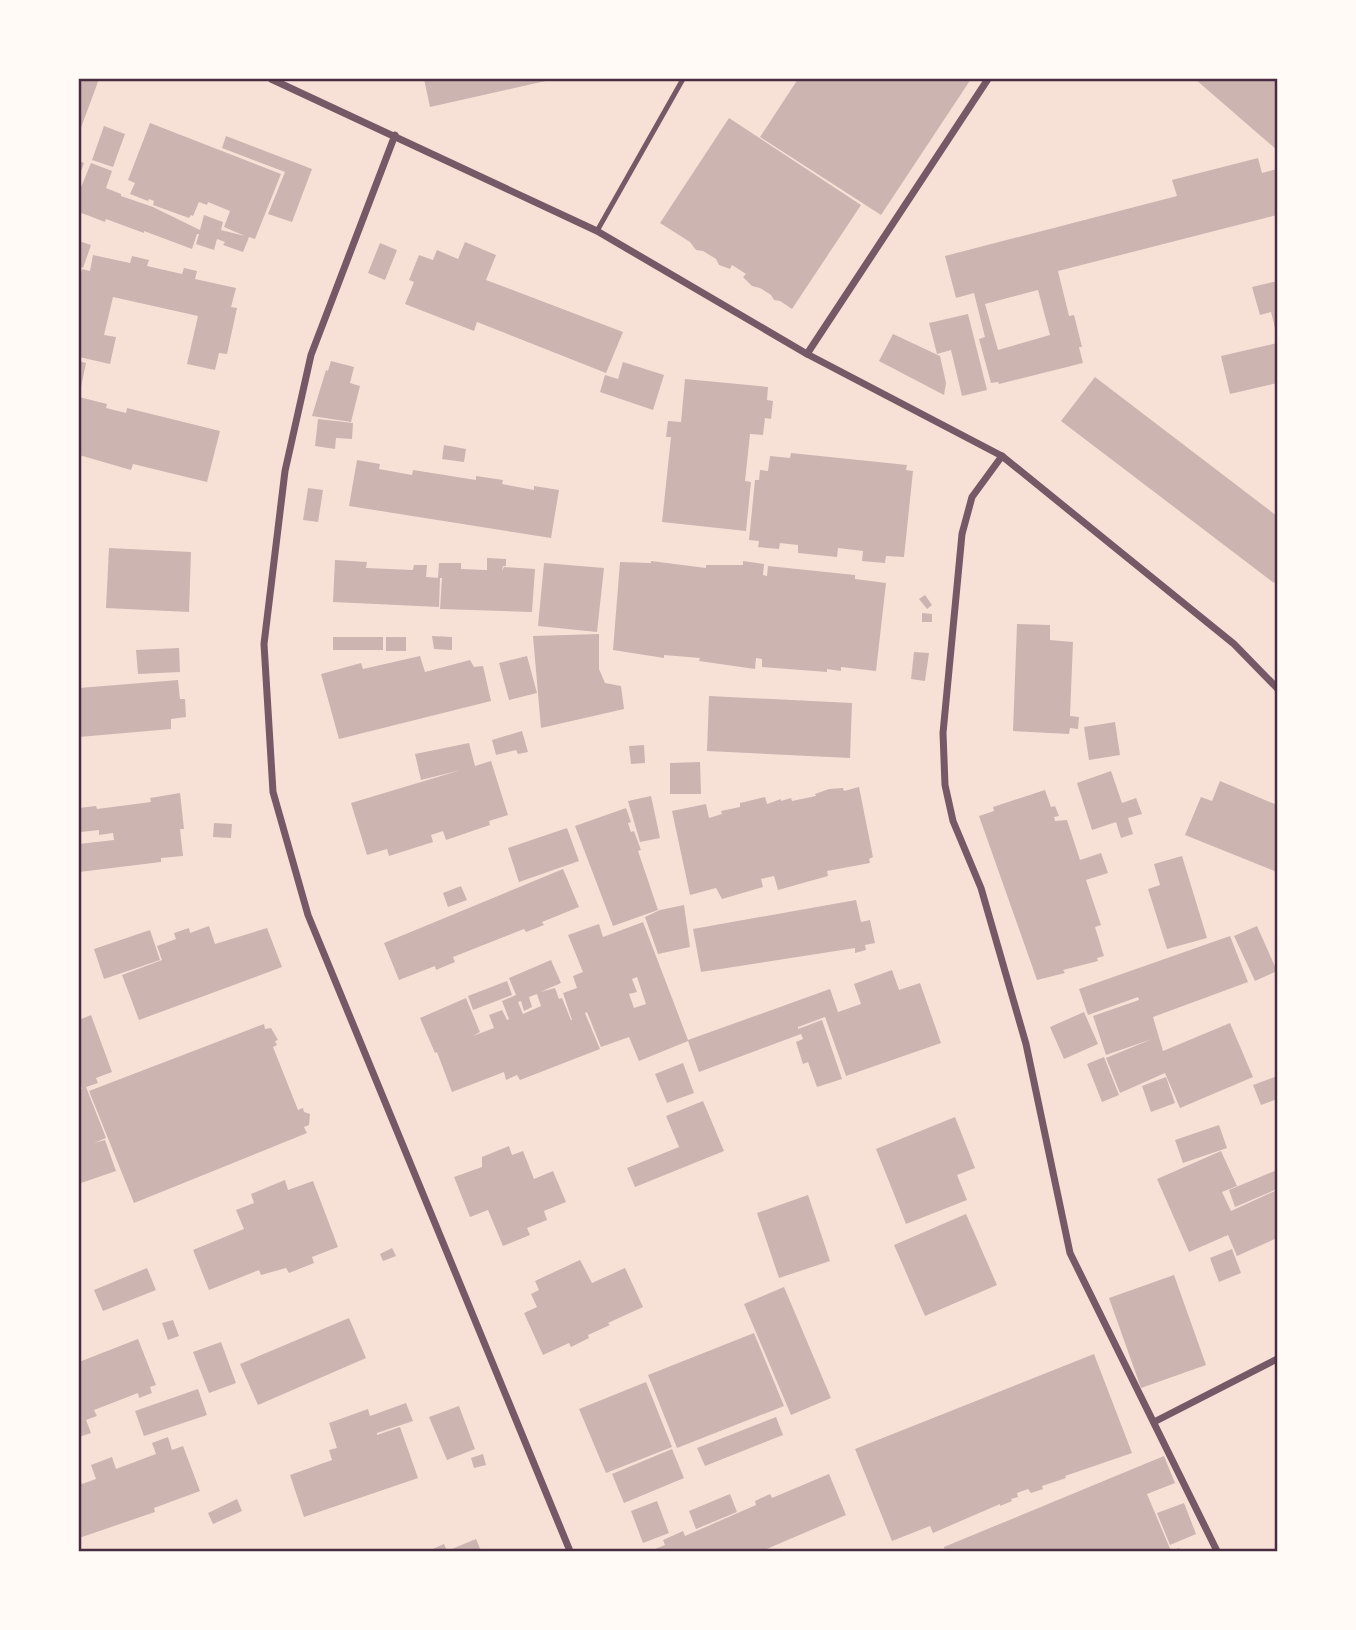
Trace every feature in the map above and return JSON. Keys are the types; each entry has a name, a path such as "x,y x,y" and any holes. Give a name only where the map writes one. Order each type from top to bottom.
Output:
{"street":[{"path":"271,79 597,231 807,354 1002,456 1234,644 1277,688"},
{"path":"807,354 988,79"},
{"path":"395,135 311,355 285,471 264,644 272,792 308,915 570,1551"},
{"path":"1002,456 972,497 962,534 943,733 945,785 953,821 981,888 1026,1044 1070,1253 1217,1551"},
{"path":"1154,1422 1277,1359"}],"lane":[{"path":"597,231 683,79"}],"building":[{"path":"79,79 99,79 79,133"},
{"path":"424,79 550,79 550,80 430,107"},
{"path":"798,79 971,79 881,215 760,137"},
{"path":"1195,79 1277,79 1277,150"},
{"path":"729,118 861,205 792,309 774,300 760,288 752,286 743,277 746,274 732,265 730,269 719,265 716,259 696,250 690,242 660,223"},
{"path":"150,123 281,174 255,239 249,237 243,252 223,245 225,242 217,239 214,250 196,244 199,234 192,249 144,231 106,219 105,222 79,212 79,192 91,163 112,171 106,188 121,196 153,207 200,230 204,215 223,222 221,230 245,236 224,227 230,211 208,202 207,205 199,202 193,216 189,218 153,205 154,201 130,194 135,183 128,180"},
{"path":"104,126 125,134 113,167 92,160"},
{"path":"226,136 312,169 292,222 268,214 285,172 222,148"},
{"path":"1258,158 1262,173 1277,169 1277,215 1058,271 1069,316 1074,315 1083,363 999,384 991,383 979,339 985,337 974,293 956,298 945,256 1177,196 1172,180","holes":["1038,290 1050,335 998,350 985,304"]},
{"path":"79,161 84,163 79,177"},
{"path":"79,241 91,245 83,268 79,266"},
{"path":"465,242 496,255 486,280 623,332 606,373 477,322 474,331 405,304 414,282 409,280 419,255 433,260 437,250 458,259"},
{"path":"380,243 397,250 385,280 368,273"},
{"path":"93,255 130,263 132,256 149,260 147,266 182,274 184,268 197,271 195,279 236,288 231,307 237,308 227,354 219,353 215,370 187,364 198,316 113,297 104,335 116,337 110,364 79,357 79,281 82,269 90,271"},
{"path":"1277,281 1276,332 1271,312 1260,315 1252,287"},
{"path":"968,314 987,390 962,396 951,350 937,354 929,323"},
{"path":"893,334 940,356 946,383 944,395 879,361"},
{"path":"1277,343 1277,383 1230,394 1221,356"},
{"path":"79,361 86,363 80,392 79,392"},
{"path":"331,361 354,367 350,383 360,386 351,422 312,416"},
{"path":"623,362 664,375 653,410 600,392 605,375 618,379"},
{"path":"1095,377 1277,516 1277,579 1274,583 1061,421"},
{"path":"685,379 768,387 767,400 773,401 771,419 765,418 763,435 750,434 745,481 751,482 746,531 662,522 671,437 666,437 668,421 681,422"},
{"path":"79,397 107,404 106,408 126,413 127,408 220,431 207,482 133,464 131,470 79,455"},
{"path":"318,419 353,423 352,439 336,438 335,449 315,446"},
{"path":"444,445 466,449 464,462 442,459"},
{"path":"791,453 907,465 906,470 913,471 904,557 886,556 885,563 862,561 863,551 838,548 837,557 798,553 798,545 780,543 779,549 758,547 759,541 749,540 755,480 759,480 760,470 768,471 770,456 790,458"},
{"path":"357,460 380,464 379,469 412,475 413,470 476,480 476,476 503,480 502,484 534,490 534,486 559,490 551,538 349,506"},
{"path":"308,488 323,490 318,522 303,520"},
{"path":"109,548 191,552 189,612 106,608"},
{"path":"487,558 506,559 506,566 503,566 502,571 504,567 535,569 532,612 440,609 442,578 438,578 439,563 461,563 461,569 487,570"},
{"path":"335,560 367,562 366,568 413,570 414,565 427,565 426,577 440,578 439,607 333,602"},
{"path":"651,561 706,568 706,565 743,565 743,561 764,564 763,575 767,576 768,566 855,575 855,579 886,583 876,671 841,667 841,671 827,669 827,672 762,667 762,659 756,658 755,669 699,661 700,658 664,655 664,658 613,650 620,562"},
{"path":"544,563 604,568 597,632 538,626"},
{"path":"925,595 932,605 927,609 919,599"},
{"path":"922,613 932,614 932,622 922,622"},
{"path":"1017,624 1050,625 1050,640 1073,642 1070,716 1079,717 1078,729 1070,728 1069,734 1013,731"},
{"path":"599,634 599,669 605,683 621,686 624,709 541,728 533,636"},
{"path":"432,636 452,637 452,650 434,649"},
{"path":"333,637 383,637 383,650 333,650"},
{"path":"386,637 406,637 406,651 386,651"},
{"path":"179,648 180,672 138,674 136,650"},
{"path":"914,652 929,653 925,681 911,679"},
{"path":"420,656 425,672 470,660 474,667 483,666 491,701 339,739 321,674 361,663 363,669"},
{"path":"527,656 537,693 509,700 499,663"},
{"path":"178,680 180,699 185,699 186,717 171,719 171,729 79,737 79,688"},
{"path":"709,696 852,703 850,758 707,751"},
{"path":"1115,722 1120,755 1089,760 1084,727"},
{"path":"522,731 528,752 518,754 516,750 496,755 492,740"},
{"path":"469,743 475,766 491,761 508,815 489,821 490,825 446,840 443,831 431,835 433,842 389,856 387,849 367,855 351,803 461,770 421,780 415,754"},
{"path":"644,745 645,763 631,764 629,746"},
{"path":"700,762 701,794 670,794 670,763"},
{"path":"1111,771 1122,803 1136,798 1142,814 1128,818 1133,834 1121,838 1116,822 1092,830 1077,783"},
{"path":"1220,781 1277,805 1277,872 1185,835 1201,797 1212,801"},
{"path":"859,787 873,857 869,859 870,863 827,871 828,876 778,890 774,876 761,879 763,887 722,899 716,888 690,895 672,811 706,804 709,818 722,814 721,811 740,807 740,803 765,797 767,804 781,799 791,798 792,801 816,796 815,794 829,789 843,788 844,791"},
{"path":"1045,790 1051,807 1055,806 1059,816 1054,817 1055,821 1067,820 1080,860 1101,853 1108,873 1086,880 1101,925 1095,927 1104,956 1097,958 1098,961 1063,970 1065,973 1037,980 979,816 994,811 993,807"},
{"path":"180,793 184,829 180,829 183,856 161,858 161,862 79,872 79,844 114,840 113,833 99,835 99,830 81,832 79,808 96,806 97,809 151,802 150,798"},
{"path":"651,796 660,838 640,842 628,801"},
{"path":"626,808 631,822 628,823 641,850 638,851 658,910 613,926 575,826"},
{"path":"214,823 232,824 231,838 213,837"},
{"path":"567,828 579,861 519,882 508,848"},
{"path":"1182,856 1207,938 1167,949 1148,889 1160,885 1154,864"},
{"path":"563,869 579,907 542,922 544,925 526,932 524,929 453,957 455,962 436,970 435,966 399,980 384,943"},
{"path":"461,886 467,900 448,907 443,893"},
{"path":"856,900 861,922 870,920 875,943 865,945 866,950 855,953 855,948 701,972 693,929"},
{"path":"684,905 690,947 658,954 645,917 660,910"},
{"path":"643,922 688,1040 830,989 838,1012 861,1004 854,984 892,970 899,990 920,983 941,1043 846,1076 825,1017 798,1027 822,1020 842,1079 817,1087 808,1062 803,1064 796,1042 803,1039 801,1034 699,1072 688,1041 639,1061 629,1037 601,1047 587,1012 585,1013 600,1049 520,1080 517,1075 506,1080 504,1072 452,1092 437,1052 435,1053 420,1018 466,998 480,1032 473,1036 494,1028 489,1015 502,1010 507,1020 509,1019 502,1001 516,995 509,978 551,960 561,983 540,992 555,988 572,1020 563,993 577,988 573,976 583,972 568,935 599,924 603,937","holes":["637,977 646,1004 634,1008 629,994 637,992 632,979","537,994 541,1006 523,1014 518,1002 521,1001 524,1011 532,1007 529,997"]},
{"path":"209,926 215,944 267,928 282,967 139,1020 122,975 162,960 157,946 176,939 174,933 189,928 190,933"},
{"path":"1257,926 1277,971 1255,981 1234,936"},
{"path":"150,930 160,960 104,979 94,949"},
{"path":"1230,936 1248,982 1153,1017 1163,1051 1230,1023 1253,1077 1180,1108 1165,1073 1120,1093 1106,1058 1152,1039 1106,1055 1093,1016 1139,1000 1138,997 1088,1015 1079,989"},
{"path":"507,981 512,995 473,1010 468,996"},
{"path":"1084,1012 1098,1044 1064,1059 1050,1027"},
{"path":"91,1015 112,1072 96,1078 98,1083 86,1087 106,1138 94,1143 105,1140 116,1171 81,1183 79,1090 82,1089 79,1079 79,1020"},
{"path":"264,1024 265,1029 271,1028 278,1040 273,1047 298,1110 303,1108 304,1112 310,1114 309,1125 304,1127 307,1133 134,1203 89,1091"},
{"path":"1104,1057 1119,1095 1102,1102 1087,1064"},
{"path":"683,1063 694,1093 667,1103 655,1074"},
{"path":"1277,1076 1277,1099 1261,1105 1253,1085"},
{"path":"1166,1077 1175,1103 1151,1112 1142,1086"},
{"path":"703,1101 724,1151 635,1187 627,1168 679,1147 666,1116"},
{"path":"955,1117 975,1168 957,1175 967,1200 906,1224 876,1149"},
{"path":"1219,1125 1227,1148 1183,1163 1175,1140"},
{"path":"509,1146 512,1155 523,1151 534,1179 553,1171 566,1202 544,1211 547,1220 527,1228 530,1235 503,1246 488,1210 470,1217 454,1177 482,1167 482,1157"},
{"path":"1221,1151 1237,1186 1222,1192 1231,1211 1277,1190 1277,1238 1237,1256 1228,1235 1189,1252 1157,1179"},
{"path":"1277,1170 1277,1189 1235,1207 1229,1190"},
{"path":"285,1180 288,1190 313,1181 338,1247 312,1257 314,1263 289,1273 286,1268 261,1275 259,1270 209,1290 193,1250 244,1229 236,1210 254,1203 251,1194"},
{"path":"808,1195 830,1261 779,1278 757,1213"},
{"path":"966,1214 997,1285 925,1316 894,1245"},
{"path":"392,1248 396,1256 383,1261 380,1254"},
{"path":"1232,1249 1241,1273 1219,1282 1210,1258"},
{"path":"580,1260 592,1283 625,1268 643,1307 608,1323 610,1325 571,1347 569,1343 543,1355 524,1313 537,1307 531,1294 539,1290 535,1281"},
{"path":"147,1268 156,1290 103,1311 94,1290"},
{"path":"1174,1275 1206,1365 1141,1388 1109,1298"},
{"path":"784,1287 831,1398 791,1415 744,1304"},
{"path":"349,1318 366,1358 258,1405 240,1364"},
{"path":"173,1320 179,1336 168,1340 162,1323"},
{"path":"754,1333 784,1406 677,1448 648,1375"},
{"path":"138,1339 156,1385 150,1387 152,1393 139,1398 138,1393 94,1410 97,1416 86,1420 91,1433 79,1437 79,1362"},
{"path":"221,1342 236,1383 209,1393 193,1352"},
{"path":"1094,1354 1132,1453 1065,1476 1066,1478 1042,1486 1043,1489 1031,1493 1028,1489 1017,1493 1018,1497 1011,1499 1012,1501 933,1533 930,1526 892,1541 855,1449"},
{"path":"646,1382 672,1447 606,1473 579,1409"},
{"path":"198,1389 207,1415 144,1436 135,1411"},
{"path":"406,1403 413,1421 377,1435 400,1427 418,1478 304,1517 290,1475 332,1460 329,1450 337,1448 329,1423 368,1409 370,1416"},
{"path":"459,1406 475,1449 447,1460 429,1417"},
{"path":"776,1417 783,1435 705,1466 697,1448"},
{"path":"168,1437 172,1450 183,1446 200,1491 154,1508 155,1512 79,1538 79,1477 82,1484 96,1479 91,1465 112,1457 116,1469 156,1454 152,1443"},
{"path":"672,1449 684,1478 624,1503 612,1474"},
{"path":"483,1454 486,1465 474,1468 471,1458"},
{"path":"1164,1456 1175,1483 1147,1494 1171,1551 945,1551 944,1547"},
{"path":"829,1474 846,1515 762,1551 650,1551 665,1545 663,1540 683,1531 685,1536 756,1505 755,1501 770,1494 772,1498"},
{"path":"730,1494 737,1512 696,1529 689,1511"},
{"path":"237,1499 242,1511 213,1524 208,1513"},
{"path":"657,1501 669,1533 643,1543 631,1511"},
{"path":"1184,1503 1196,1534 1170,1545 1157,1513"},
{"path":"476,1539 481,1551 447,1551"},
{"path":"444,1544 447,1551 428,1551"}]}
